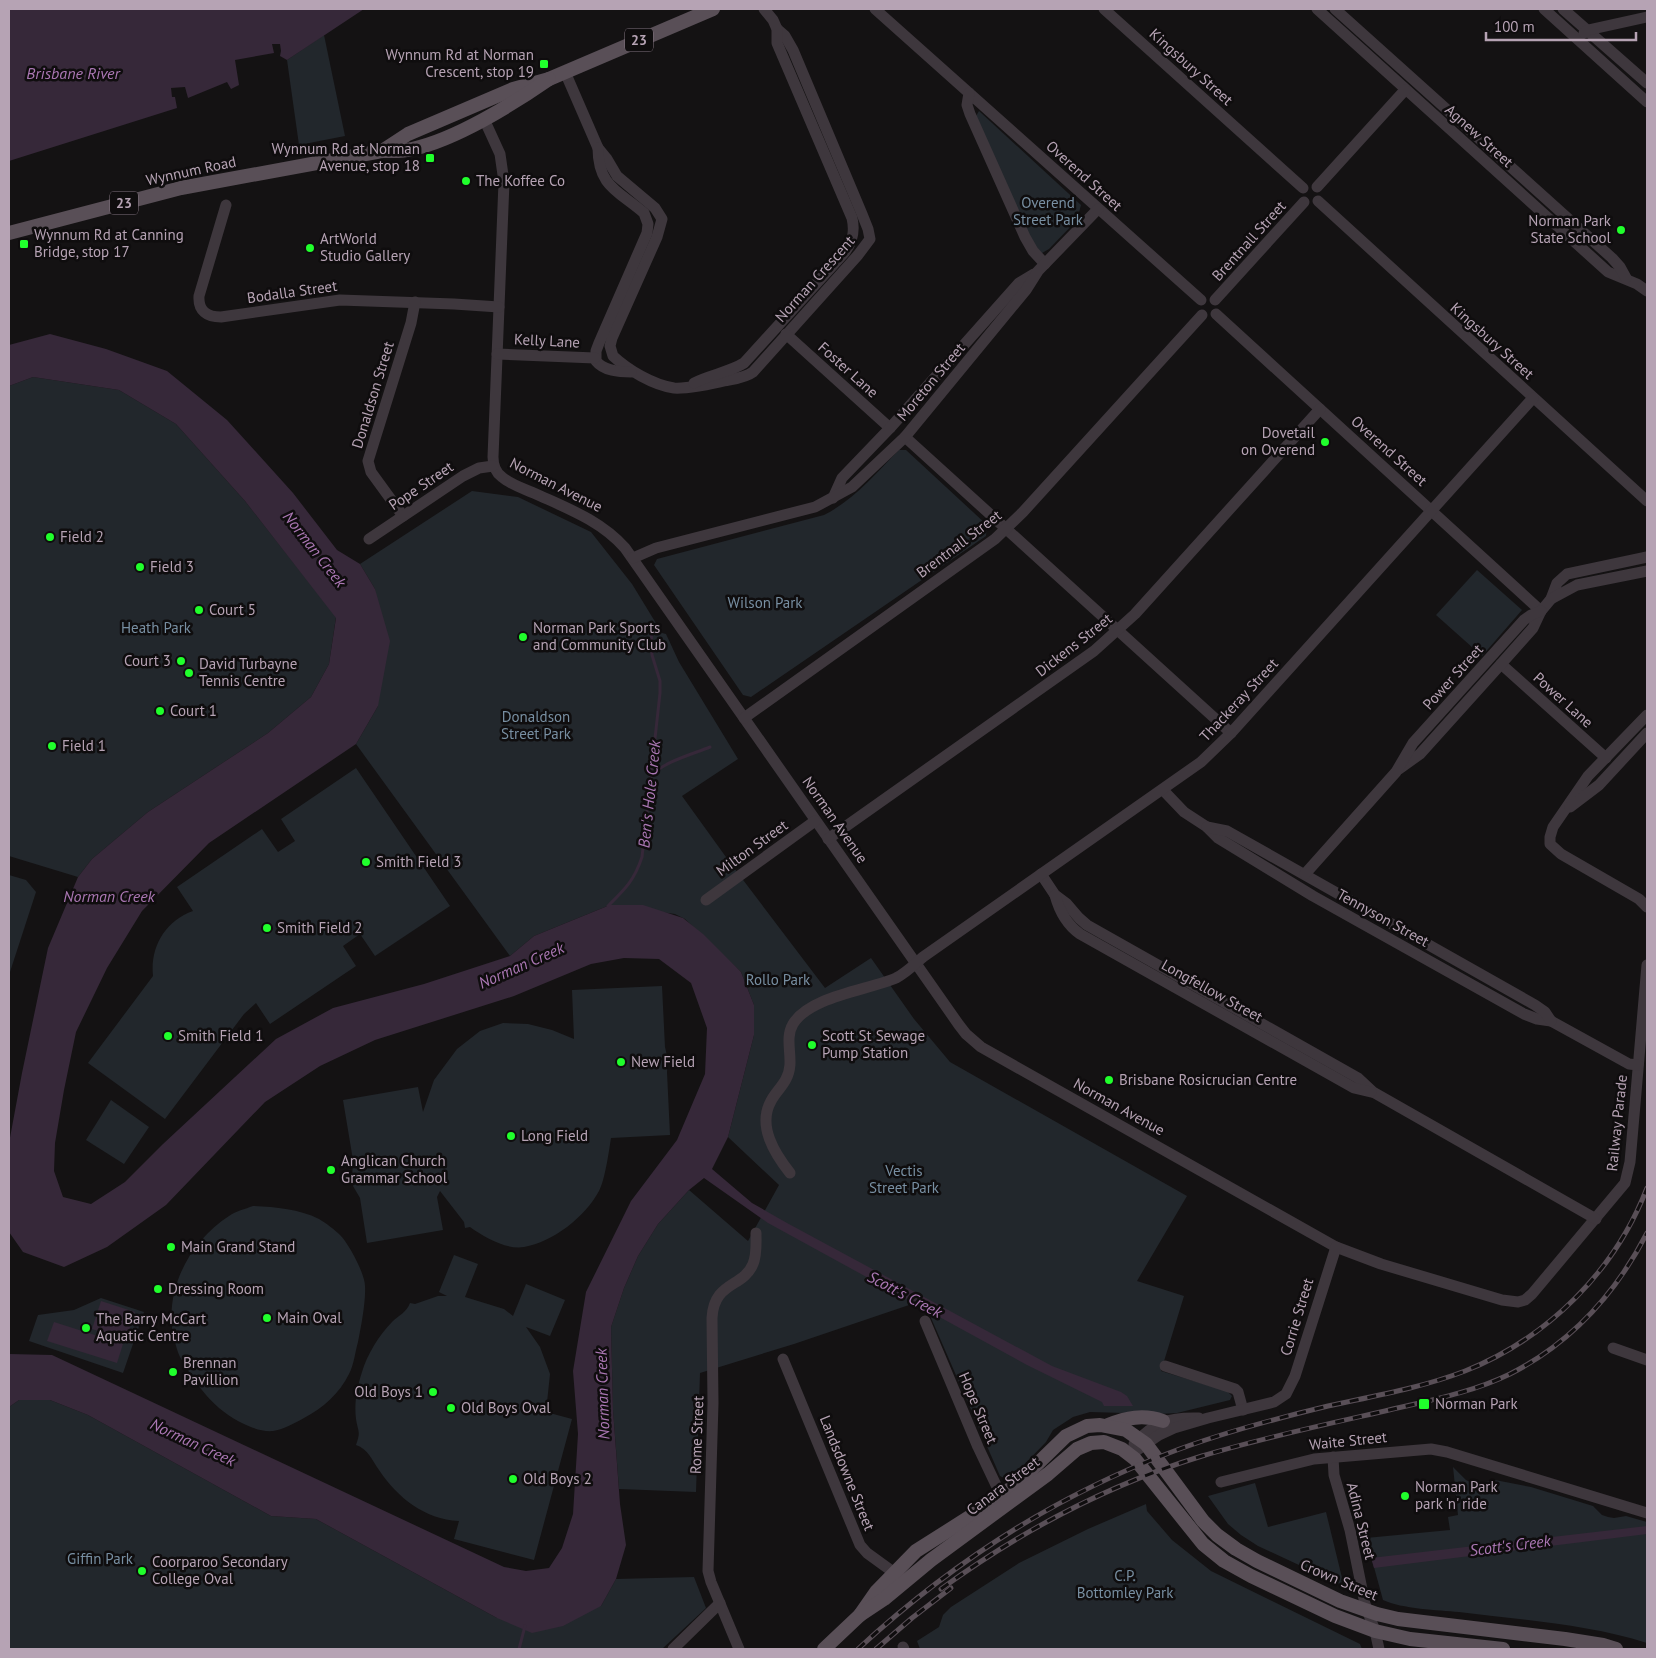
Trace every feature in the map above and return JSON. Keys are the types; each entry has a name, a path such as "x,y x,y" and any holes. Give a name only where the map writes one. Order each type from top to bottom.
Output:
{"main road":[{"name":"Wynnum Road","path":"9,233 181,188 382,151 407,150 423,146 484,119 549,79 713,9"},
{"name":"Wynnum Road","path":"382,151 408,134 519,87 549,79"},
{"name":"Norman Avenue","path":"478,105 484,119"},
{"name":"Canara Street","path":"1003,1501 1027,1474 1066,1436 1087,1426 1107,1425 1129,1418 1163,1421"},
{"name":"Crown Street","path":"1107,1425 1126,1430 1142,1441 1203,1521 1228,1543 1257,1561 1340,1601 1398,1619 1565,1639 1616,1649"},
{"name":"Canara Street","path":"824,1649 860,1615 876,1592 931,1560 1003,1501 1048,1474 1069,1454 1085,1446 1104,1442 1117,1446 1128,1453"},
{"path":"1128,1453 1203,1544 1224,1561 1251,1576 1335,1616 1375,1631 1410,1639 1503,1649"}],"street":[{"name":"Norman Crescent","path":"598,148 598,162 606,181 610,187 644,214 648,229 599,343 595,358 598,364 613,371 631,372 669,387 677,388 716,383 750,374 858,255 870,238 862,214 793,50 775,19 764,9"},
{"name":"Overend Street","path":"875,9 1201,300"},
{"name":"Kingsbury Street","path":"1104,9 1303,188"},
{"name":"Agnew Street","path":"1317,9 1608,272 1639,284 1647,291"},
{"name":"Agnew Street","path":"1335,9 1612,258 1626,278"},
{"path":"1544,9 1647,102"},
{"path":"1563,9 1647,83"},
{"path":"1576,38 1588,30 1647,17"},
{"name":"Norman Crescent","path":"688,386 707,376 736,367 744,362 845,252 853,237 854,227 852,218 777,43 775,19"},
{"name":"Norman Crescent","path":"565,72 598,148 617,176 655,208 662,218 657,237 611,342 613,356 631,372"},
{"path":"1317,187 1405,90"},
{"path":"969,92 967,105 1025,237 1041,268"},
{"name":"Norman Avenue","path":"484,119 497,145 504,172 493,466 501,477 509,482 600,525 616,538 633,558 815,821 966,1034 981,1047 1336,1247 1381,1264 1497,1298 1518,1302"},
{"path":"1310,185 1317,187 1320,194 1318,202 1311,205 1304,202 1300,196 1303,188 1310,185"},
{"name":"Brentnall Street","path":"1215,300 1304,202"},
{"name":"Kingsbury Street","path":"1318,202 1647,501"},
{"name":"Bodalla Street","path":"226,204 199,296 200,308 208,315 221,317 340,300 415,302 499,308"},
{"name":"Moreton Street","path":"633,558 656,548 815,507 852,487 905,437 1026,290 1041,268 1098,209"},
{"name":"Moreton Street","path":"832,498 842,478 890,428 1019,283 1041,268"},
{"path":"1207,297 1215,300 1219,306 1216,314 1210,317 1202,315 1198,309 1201,300 1207,297"},
{"name":"Donaldson Street","path":"403,516 371,472 368,461 411,324 415,302"},
{"name":"Overend Street","path":"1216,314 1541,611"},
{"name":"Brentnall Street","path":"744,718 984,547 1006,529 1202,315"},
{"name":"Foster Lane","path":"786,334 890,428"},
{"name":"Kelly Lane","path":"497,354 595,358"},
{"name":"Thackeray Street","path":"790,1173 780,1160 770,1141 766,1117 770,1102 788,1074 790,1062 789,1035 794,1023 802,1015 821,1004 848,992 895,978 1041,874 1164,790 1201,762 1231,733 1533,398"},
{"name":"Dickens Street","path":"828,838 1094,652 1118,631 1320,409"},
{"path":"905,437 1231,733"},
{"name":"Pope Street","path":"369,539 471,471 493,466"},
{"name":"Power Street","path":"1305,874 1396,772 1420,754 1533,628 1541,611 1551,599 1557,583 1568,574 1647,557"},
{"name":"Power Street","path":"1551,599 1577,585 1647,571"},
{"name":"Power Street","path":"1396,772 1412,744 1526,618 1541,611"},
{"name":"Power Lane","path":"1501,664 1606,758"},
{"path":"1647,715 1584,782 1551,833 1549,840 1552,847 1568,859 1640,899 1647,907"},
{"path":"1565,811 1599,785 1647,733"},
{"name":"Tennyson Street","path":"1164,790 1184,812 1207,827 1218,838 1304,890 1530,1017 1551,1021 1628,1063 1638,1065"},
{"name":"Milton Street","path":"706,900 815,821"},
{"name":"Tennyson Street","path":"1207,827 1227,831 1305,874 1535,1005 1545,1012 1551,1021"},
{"name":"Longfellow Street","path":"1041,874 1055,895 1059,909 1070,926 1080,934 1354,1088 1373,1092 1596,1219"},
{"name":"Railway Parade","path":"1518,1302 1525,1300 1532,1294 1620,1190 1627,1178 1647,965"},
{"name":"Rome Street","path":"739,1649 708,1571 713,1396 712,1312 724,1290 730,1284 743,1278 752,1266 755,1256 756,1233"},
{"name":"Corrie Street","path":"1243,1410 1274,1402 1286,1394 1295,1376 1336,1247"},
{"name":"Hope Street","path":"925,1321 1003,1501"},
{"path":"1613,1348 1647,1360"},
{"name":"Landsdowne Street","path":"783,1359 860,1545 867,1553 900,1577"},
{"path":"1142,1441 1208,1418 1243,1410 1238,1392 1235,1389 1166,1366"},
{"path":"1128,1453 1142,1441 1150,1428 1163,1421 1181,1417 1208,1418"},
{"name":"Waite Street","path":"1221,1482 1306,1460 1430,1449 1448,1452 1477,1465 1611,1505 1647,1513"},
{"name":"Adina Street","path":"1333,1457 1334,1475 1350,1530 1368,1611 1379,1649"},
{"path":"673,1649 720,1603"}],"green space":[{"path":"324,35 345,136 299,145 287,60"},
{"name":"Overend Street Park","path":"979,111 1081,205 1077,220 1049,249 1042,253 1034,246 976,116"},
{"name":"Heath Park","path":"33,377 119,390 176,424 245,501 336,617 329,664 311,697 268,733 148,812 92,859 78,877 9,856 9,386"},
{"name":"Wilson Park","path":"899,450 906,450 987,525 986,536 751,697 743,695 654,565 657,559 824,515 855,494"},
{"path":"472,491 518,497 591,532 632,584 662,633 666,634 679,662 738,759 682,796 825,988 871,958 914,1019 950,1062 1187,1196 1137,1281 1184,1296 1161,1371 1227,1391 1232,1396 1230,1400 1177,1413 1090,1412 1073,1417 1053,1430 1046,1442 1014,1475 1006,1479 1000,1476 928,1311 912,1304 794,1344 700,1373 696,1492 619,1489 613,1410 611,1327 624,1288 638,1256 658,1224 689,1190 748,1241 779,1185 728,1137 754,1035 754,1005 741,972 685,919 675,914 610,905 534,936 510,956 356,744 378,706 375,589 360,564"},
{"path":"1477,570 1522,610 1482,656 1436,615"},
{"path":"356,768 450,906 375,956 360,934 343,946 356,966 270,1024 256,1003 244,1014 165,1119 88,1063 153,976 154,955 161,936 175,921 193,911 177,887 262,829 278,852 295,841 281,819"},
{"path":"9,875 26,880 36,892 9,975"},
{"path":"662,986 665,1047 668,1060 670,1135 611,1138 599,1191 577,1219 546,1240 524,1247 510,1247 488,1239 470,1227 465,1228 464,1222 440,1191 437,1197 443,1230 367,1243 360,1198 353,1186 353,1160 343,1100 418,1087 423,1112 434,1080 457,1049 480,1031 503,1023 528,1024 552,1030 574,1039 572,990"},
{"path":"111,1100 149,1127 124,1164 86,1140"},
{"name":"Main Oval","path":"253,1206 295,1211 319,1219 340,1235 348,1245 356,1259 365,1286 358,1342 352,1367 345,1381 330,1400 318,1410 293,1424 273,1431 265,1431 244,1424 224,1412 207,1396 180,1357 174,1339 172,1321 172,1303 176,1286 182,1269 191,1254 202,1239 215,1227 232,1214"},
{"name":"Old Boys Oval","path":"454,1255 478,1264 465,1297 504,1309 513,1316 526,1284 565,1300 550,1336 526,1327 540,1347 550,1374 546,1412 572,1419 534,1560 454,1539 459,1521 434,1516 403,1498 386,1480 367,1452 356,1445 359,1434 355,1413 356,1395 370,1352 378,1339 410,1303 415,1304 438,1296 447,1296 439,1292"},
{"name":"The Barry McCart Aquatic Centre","path":"101,1298 144,1312 123,1373 29,1341 38,1315 74,1310"},
{"name":"Giffin Park","path":"19,1400 50,1400 88,1415 271,1516 316,1519 497,1618 601,1606 616,1579 694,1577 706,1608 662,1649 9,1649 9,1407"},
{"path":"1453,1467 1466,1480 1474,1484 1495,1480 1531,1487 1593,1506 1602,1515 1608,1517 1626,1516 1647,1522 1647,1643 1578,1627 1431,1610 1383,1600 1366,1538 1450,1530 1448,1517 1458,1515"},
{"path":"1255,1483 1268,1527 1326,1512 1344,1586 1258,1546 1241,1535 1228,1524 1208,1496"},
{"name":"C.P. Bottomley Park","path":"1146,1504 1147,1511 1172,1540 1211,1571 1360,1644 1362,1649 920,1649 917,1641 939,1627 943,1615 951,1607 1019,1563 1088,1529"}],"water":[{"name":"Brisbane River","path":"9,9 364,9 287,60 280,56 280,44 272,44 274,53 235,60 239,85 231,89 227,82 188,98 185,87 171,88 172,97 175,97 177,108 9,161"},
{"name":"Norman Creek","path":"50,334 106,349 167,371 227,420 293,493 337,550 360,564 375,589 390,641 378,706 356,744 209,843 142,911 107,968 76,1032 64,1090 55,1143 54,1171 63,1197 91,1204 125,1182 276,1039 333,1008 424,984 510,956 534,936 610,905 643,905 683,918 703,934 741,972 754,1005 754,1035 728,1137 712,1169 752,1203 787,1223 1052,1366 1121,1392 1127,1396 1133,1406 1104,1406 1102,1402 1027,1365 768,1223 704,1178 689,1190 658,1224 638,1256 624,1288 611,1327 613,1410 620,1504 626,1545 616,1579 601,1606 563,1626 532,1633 497,1618 316,1519 271,1516 88,1415 50,1400 19,1400 9,1407 9,1354 52,1355 504,1567 526,1571 549,1568 562,1548 573,1514 578,1434 573,1371 586,1292 631,1201 677,1140 705,1074 707,1028 691,983 659,959 624,958 591,964 514,996 375,1040 320,1066 265,1102 166,1205 107,1247 64,1267 23,1252 9,1232 9,1143 48,948 78,877 92,859 148,812 268,733 311,697 329,664 336,618 245,501 176,424 119,390 33,377 9,386 9,345"},
{"path":"101,1301 135,1312 126,1340 92,1329"},
{"path":"54,1322 123,1344 117,1363 47,1341"},
{"name":"Scott's Creek","path":"1647,1526 1647,1534 1374,1568 1371,1558"}],"waterway":[{"name":"Ben's Hole Creek","path":"608,906 628,884 636,872 642,857 660,693 660,681 652,655 651,623"},
{"path":"651,776 670,763 710,747"},
{"path":"519,1649 525,1626"}],"railway":[{"path":"858,1649 893,1618 966,1562 1004,1536 1084,1490 1169,1453 1228,1433 1268,1421 1432,1382 1465,1371 1495,1357 1524,1340 1551,1320 1597,1274 1617,1247 1647,1188"},
{"path":"941,1589 1034,1529 1132,1481 1225,1449 1449,1396 1510,1374 1532,1362 1553,1347 1590,1314 1621,1276 1647,1233"},
{"path":"876,1649 951,1588"}],"place":[{"name":"Wynnum Rd at Norman Crescent, stop 19","path":"544,64"},
{"name":"Wynnum Rd at Norman Avenue, stop 18","path":"430,158"},
{"name":"The Koffee Co","path":"466,181"},
{"name":"Norman Park State School","path":"1621,230"},
{"name":"Wynnum Rd at Canning Bridge, stop 17","path":"24,244"},
{"name":"ArtWorld Studio Gallery","path":"310,248"},
{"name":"Dovetail on Overend","path":"1325,442"},
{"name":"Field 2","path":"50,537"},
{"name":"Field 3","path":"140,567"},
{"name":"Court 5","path":"199,610"},
{"name":"Norman Park Sports and Community Club","path":"523,637"},
{"name":"Court 3","path":"181,661"},
{"name":"David Turbayne Tennis Centre","path":"189,673"},
{"name":"Court 1","path":"160,711"},
{"name":"Field 1","path":"52,746"},
{"name":"Smith Field 3","path":"366,862"},
{"name":"Smith Field 2","path":"267,928"},
{"name":"Smith Field 1","path":"168,1036"},
{"name":"Scott St Sewage Pump Station","path":"812,1045"},
{"name":"New Field","path":"621,1062"},
{"name":"Brisbane Rosicrucian Centre","path":"1109,1080"},
{"name":"Long Field","path":"511,1136"},
{"name":"Anglican Church Grammar School","path":"331,1170"},
{"name":"Main Grand Stand","path":"171,1247"},
{"name":"Dressing Room","path":"158,1289"},
{"name":"Main Oval","path":"267,1318"},
{"name":"The Barry McCart Aquatic Centre","path":"86,1328"},
{"name":"Brennan Pavillion","path":"173,1372"},
{"name":"Old Boys 1","path":"433,1392"},
{"name":"Norman Park","path":"1424,1404"},
{"name":"Old Boys Oval","path":"451,1408"},
{"name":"Old Boys 2","path":"513,1479"},
{"name":"Norman Park park 'n' ride","path":"1405,1496"},
{"name":"Coorparoo Secondary College Oval","path":"142,1571"}],"park label":[{"name":"Donaldson Street Park","path":"536,726"},
{"name":"Rollo Park","path":"778,980"},
{"name":"Vectis Street Park","path":"904,1180"}]}
